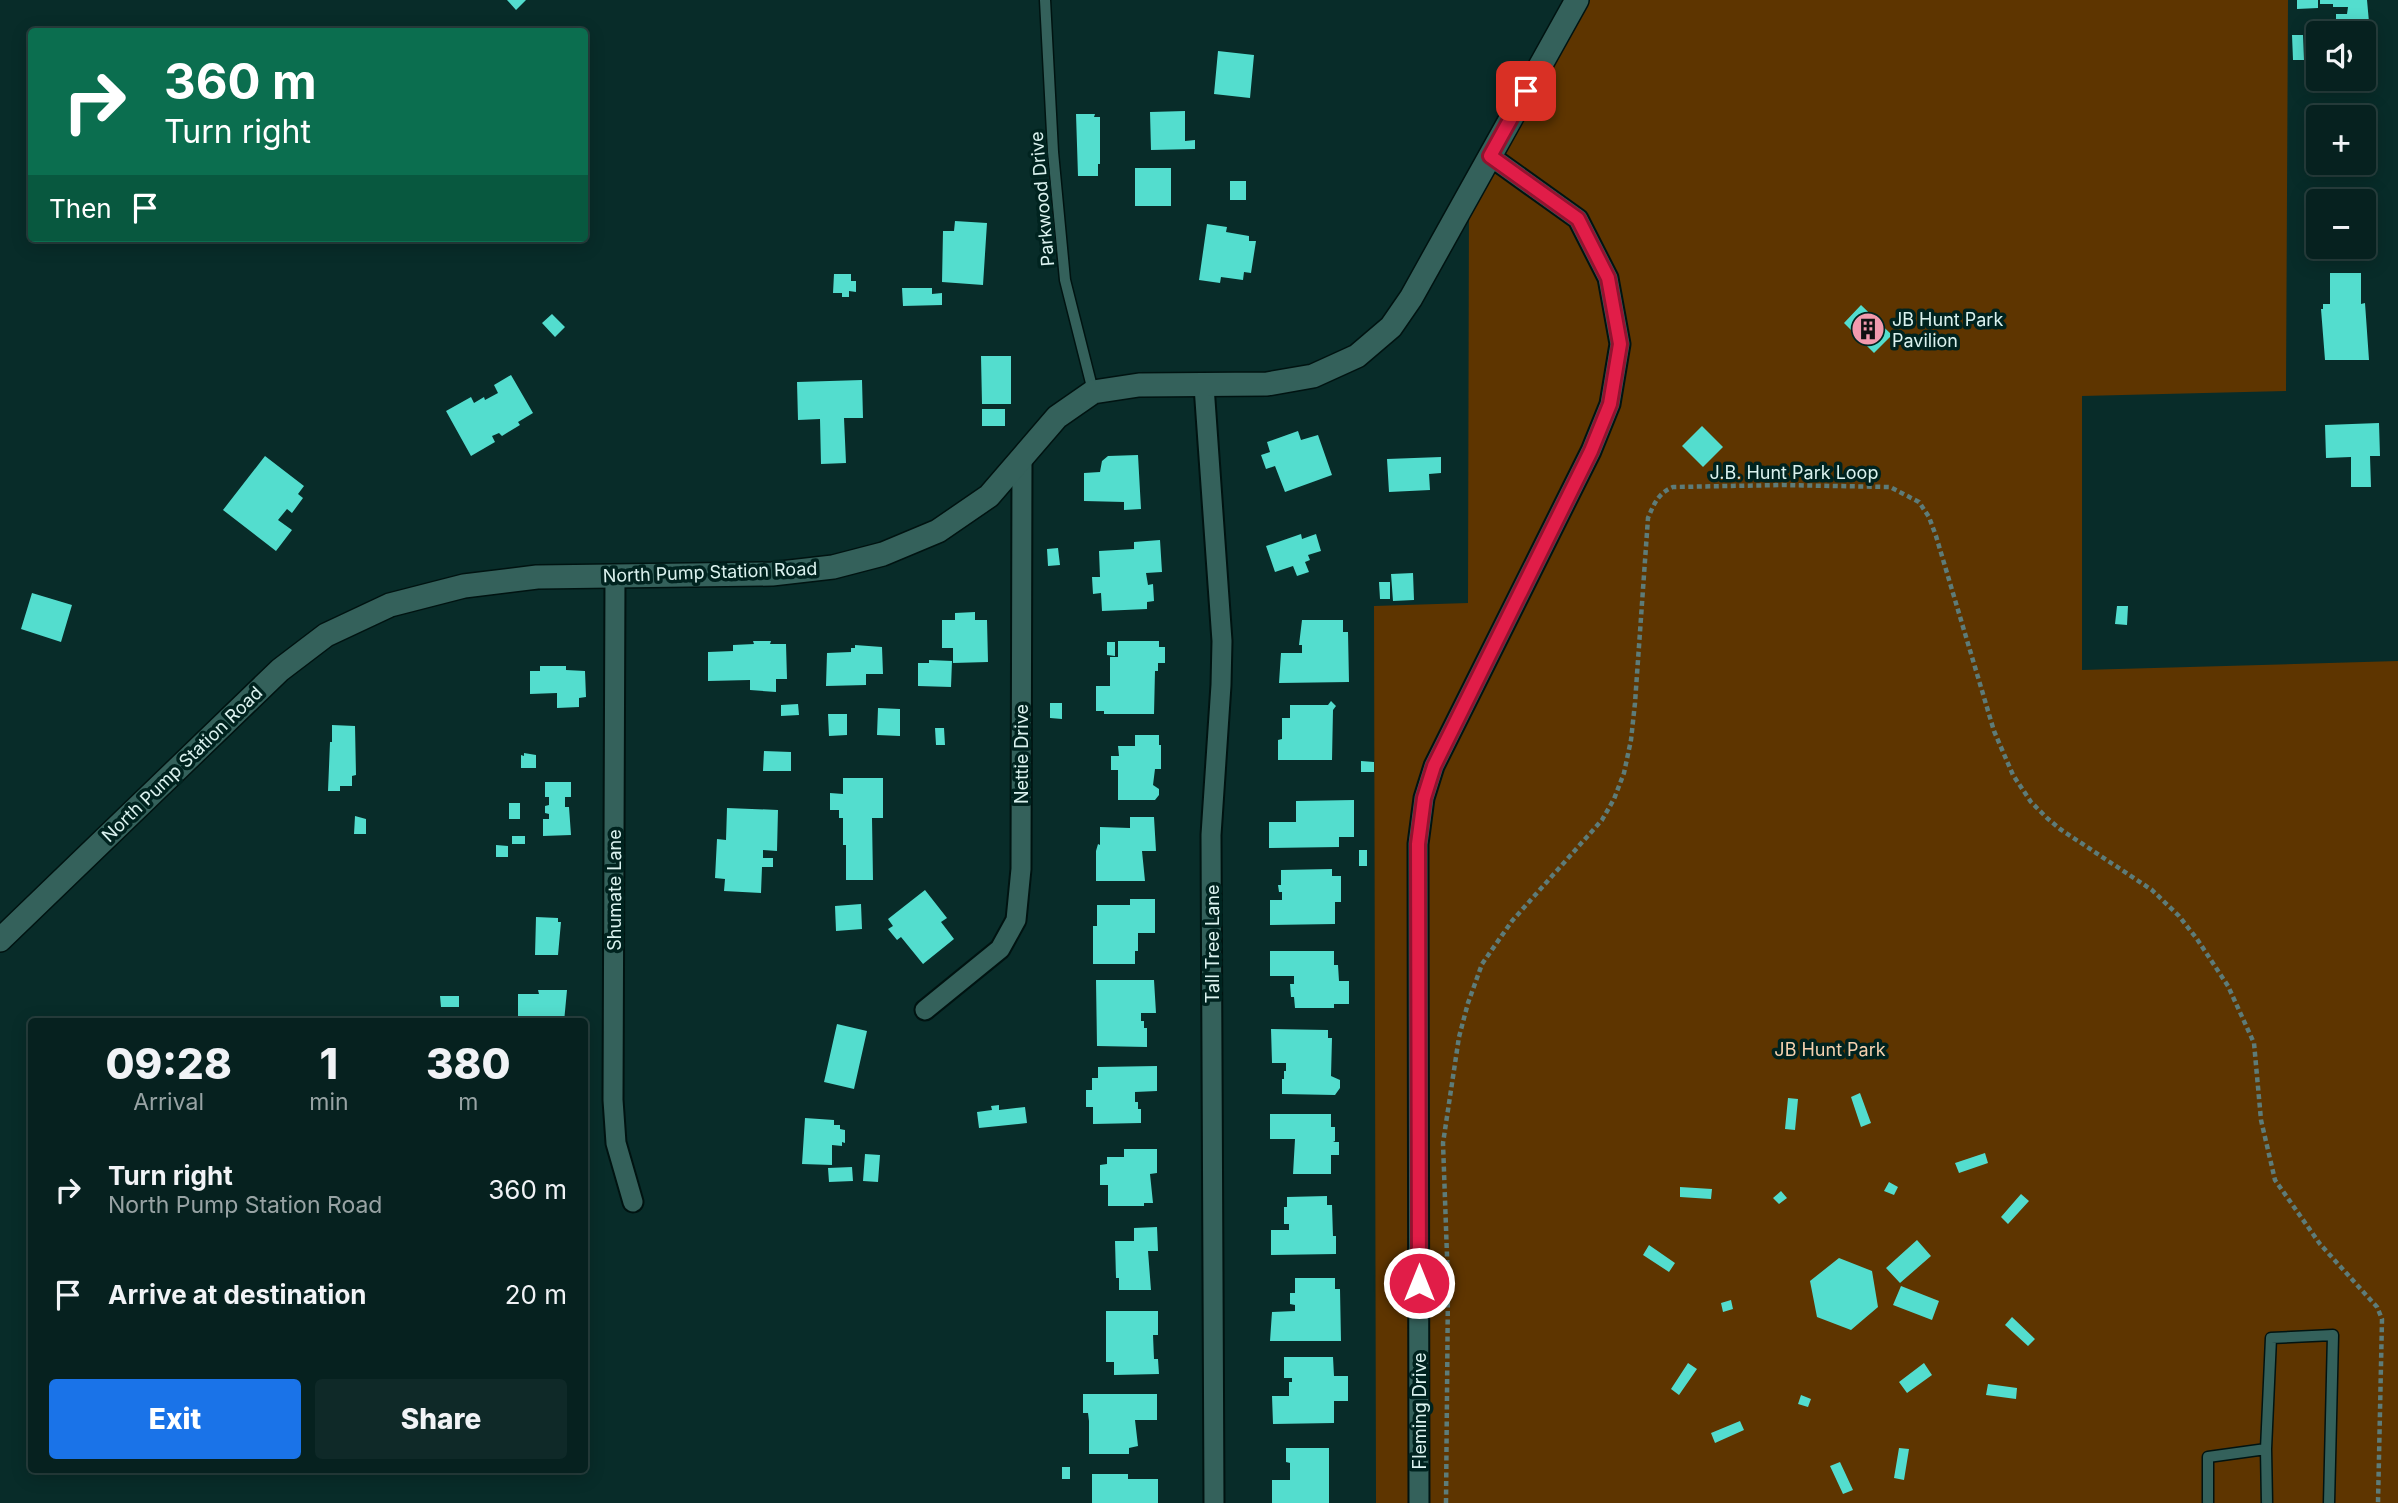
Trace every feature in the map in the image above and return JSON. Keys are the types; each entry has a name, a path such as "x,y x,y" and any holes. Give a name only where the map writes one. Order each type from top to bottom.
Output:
{"street":[{"name":"North Pump Station Road","path":"0,940 279,670 326,635 390,605 464,586 537,576 772,574 833,567 883,554 938,531 989,496 1057,417 1093,392 1139,385 1267,384 1313,376 1357,356 1391,327 1411,298 1577,0"},
{"name":"Fleming Drive","path":"1419,1503 1418,844 1424,798 1434,766 1591,451 1610,404 1620,344 1608,278 1578,219 1490,156"},
{"name":"Tall Tree Lane","path":"1204,386 1222,640 1211,835 1214,1503"},
{"name":"Nettie Drive","path":"925,1010 1000,948 1016,920 1021,869 1023,458"},
{"name":"Shumate Lane","path":"615,576 613,1100 616,1143 633,1202"}],"lane":[{"name":"Parkwood Drive","path":"1045,0 1053,152 1065,280 1093,392"},
{"path":"2267,1503 2266,1449 2271,1338 2333,1335 2329,1503"},
{"path":"2208,1503 2208,1457 2266,1449"}],"path":[{"name":"J.B. Hunt Park Loop","path":"1446,1503 1448,1284 1443,1143 1459,1037 1468,1003 1482,964 1512,921 1602,821 1624,773 1635,703 1648,518 1656,500 1663,491 1673,487 1782,485 1882,486 1901,491 1919,502 1929,517 1936,536 1994,731 2022,789 2031,802 2060,829 2152,890 2179,916 2228,986 2253,1043 2261,1119 2275,1180 2306,1226 2377,1307 2382,1318 2378,1503"}],"green space":[{"name":"JB Hunt Park","path":"1577,0 2288,0 2286,391 2082,396 2082,670 2398,661 2398,1503 1376,1503 1374,606 1468,603 1469,193"}],"building":[{"path":"507,0 526,0 516,10"},
{"path":"2297,0 2318,0 2318,8 2297,9"},
{"path":"2320,0 2367,0 2369,21 2336,21 2336,14 2347,14 2348,7 2320,4"},
{"path":"2292,35 2303,35 2304,60 2293,60"},
{"path":"1218,51 1254,55 1250,98 1214,94"},
{"path":"1185,111 1185,141 1195,140 1195,149 1151,150 1150,112"},
{"path":"1076,114 1095,114 1094,117 1100,117 1098,176 1078,176"},
{"path":"1135,168 1171,168 1171,206 1135,206"},
{"path":"1230,181 1246,181 1246,200 1230,200"},
{"path":"955,221 987,223 983,285 942,282 943,231 954,231"},
{"path":"1207,224 1227,227 1226,232 1249,236 1249,241 1256,241 1251,273 1244,272 1243,280 1221,277 1220,283 1199,280"},
{"path":"2330,273 2361,273 2361,304 2365,303 2369,360 2325,360 2321,309 2323,304 2330,304"},
{"path":"834,274 851,274 851,281 856,281 856,292 849,291 849,297 842,297 842,293 833,293"},
{"path":"902,288 932,288 932,294 942,293 942,305 903,306"},
{"name":"JB Hunt Park Pavilion","path":"1861,305 1892,335 1874,353 1844,323"},
{"path":"552,314 565,327 555,337 542,323"},
{"path":"981,356 1011,356 1011,404 982,404"},
{"path":"511,375 533,413 502,436 499,433 492,436 495,442 471,456 446,411 471,397 474,403 498,393 494,385"},
{"path":"862,380 863,418 844,418 846,463 821,464 820,419 798,420 797,382"},
{"path":"982,409 1005,409 1005,426 982,426"},
{"path":"2379,423 2380,456 2370,456 2371,487 2351,487 2351,457 2326,458 2325,425"},
{"path":"1702,426 1723,447 1703,467 1682,446"},
{"path":"1298,431 1301,440 1318,435 1332,475 1285,492 1275,466 1266,469 1261,455 1270,452 1267,442"},
{"path":"1138,455 1141,509 1124,510 1124,502 1084,501 1084,473 1100,472 1102,461 1108,456"},
{"path":"265,456 304,486 298,494 303,498 292,513 287,509 278,520 292,530 276,551 223,510"},
{"path":"1441,457 1441,473 1429,474 1430,490 1389,492 1387,459"},
{"path":"1301,534 1302,539 1316,534 1321,551 1308,555 1310,560 1305,562 1309,572 1297,576 1293,566 1275,572 1266,546"},
{"path":"1160,540 1162,572 1146,573 1148,585 1153,584 1154,601 1147,602 1147,609 1102,611 1101,593 1093,594 1092,577 1100,577 1099,551 1134,549 1134,542"},
{"path":"1058,548 1060,565 1048,566 1047,549"},
{"path":"1413,573 1414,600 1393,601 1391,574"},
{"path":"1379,582 1390,582 1390,599 1380,599"},
{"path":"32,593 72,605 61,642 21,629"},
{"path":"2117,606 2128,606 2127,625 2115,624"},
{"path":"975,612 975,620 987,620 988,662 953,663 953,648 942,648 942,620 955,620 955,613"},
{"path":"1302,620 1343,620 1343,632 1348,632 1349,682 1279,683 1281,653 1302,653 1302,645 1299,645"},
{"path":"753,641 786,644 787,679 776,679 776,692 750,690 750,680 708,681 708,652 733,651 733,645 754,644"},
{"path":"1118,641 1159,641 1159,647 1165,647 1165,663 1158,663 1158,671 1155,671 1154,714 1104,714 1104,711 1096,711 1096,686 1110,686 1110,657 1118,657"},
{"path":"1107,642 1115,642 1115,656 1107,655"},
{"path":"855,645 882,647 883,674 866,674 866,685 826,686 827,653 851,652"},
{"path":"929,660 952,661 951,687 918,686 918,663 929,663"},
{"path":"540,666 566,666 566,670 585,671 586,697 579,698 579,707 557,708 557,693 530,694 530,671 540,671"},
{"path":"1331,701 1336,706 1333,710 1332,760 1278,760 1282,718 1290,718 1290,705 1328,705"},
{"path":"1050,703 1062,703 1062,719 1050,718"},
{"path":"798,704 799,715 781,716 781,705"},
{"path":"878,708 900,709 900,736 877,735"},
{"path":"828,714 847,714 847,735 829,736"},
{"path":"332,725 355,726 356,775 352,776 352,786 340,786 340,791 328,791"},
{"path":"935,728 944,728 945,745 936,745"},
{"path":"1135,735 1159,735 1161,769 1155,769 1153,785 1159,789 1159,795 1155,800 1118,800 1118,770 1111,770 1111,756 1119,756 1118,746 1135,746"},
{"path":"764,751 791,752 791,771 763,771"},
{"path":"524,753 536,755 536,768 521,768 521,755 524,756"},
{"path":"1361,761 1374,762 1374,772 1361,772"},
{"path":"843,778 883,778 883,818 872,818 873,880 846,880 843,818 839,818 839,810 830,810 830,793 843,794"},
{"path":"545,782 571,782 571,797 565,797 565,807 569,807 571,835 543,836 543,819 549,819 549,814 545,813 549,797 545,797"},
{"path":"1354,800 1354,837 1339,837 1339,847 1269,848 1269,822 1296,822 1296,801"},
{"path":"509,803 520,803 520,819 509,819"},
{"path":"727,808 778,810 777,851 763,850 763,858 773,858 773,867 762,867 761,893 724,891 725,879 715,878 717,839 726,840"},
{"path":"355,816 366,819 366,834 354,834"},
{"path":"1130,817 1154,817 1156,851 1142,851 1145,881 1096,881 1096,851 1098,844 1100,845 1100,827 1130,828"},
{"path":"512,836 525,836 525,844 512,844"},
{"path":"496,845 508,846 508,857 496,857"},
{"path":"1359,850 1367,850 1367,866 1359,866"},
{"path":"1332,869 1332,876 1341,876 1341,902 1335,902 1335,924 1270,925 1270,900 1282,900 1278,885 1281,885 1281,870"},
{"path":"925,890 947,918 941,922 954,939 923,964 901,937 897,940 888,929 893,926 888,919"},
{"path":"1130,899 1155,899 1155,933 1138,933 1135,964 1093,964 1093,926 1097,926 1097,905 1130,905"},
{"path":"861,904 862,929 836,931 835,906"},
{"path":"536,917 558,918 558,922 561,922 558,955 535,955"},
{"path":"1270,951 1334,951 1334,965 1338,965 1339,981 1349,981 1349,1004 1334,1004 1334,1008 1295,1008 1290,984 1294,984 1294,976 1270,976"},
{"path":"1096,980 1154,980 1156,1013 1141,1013 1141,1021 1144,1021 1144,1028 1147,1028 1147,1047 1097,1046"},
{"path":"538,990 567,990 564,1018 518,1017 518,994 539,994"},
{"path":"440,996 459,996 459,1007 441,1007"},
{"path":"837,1024 867,1031 854,1089 824,1082"},
{"path":"1271,1029 1328,1030 1328,1038 1332,1038 1331,1076 1340,1080 1340,1088 1335,1095 1282,1094 1286,1063 1272,1063"},
{"path":"1157,1066 1157,1091 1135,1092 1135,1102 1138,1102 1138,1109 1141,1109 1141,1123 1093,1124 1093,1107 1086,1107 1086,1090 1092,1090 1092,1078 1098,1078 1098,1067"},
{"path":"1860,1093 1871,1123 1861,1127 1851,1097"},
{"path":"1788,1098 1798,1099 1795,1130 1785,1129"},
{"path":"999,1105 999,1110 1025,1107 1027,1123 979,1128 977,1112 992,1110 991,1106"},
{"path":"1270,1114 1331,1114 1331,1127 1335,1127 1333,1142 1339,1142 1339,1155 1331,1155 1331,1174 1293,1174 1295,1139 1270,1139"},
{"path":"805,1118 834,1120 834,1125 840,1125 840,1129 845,1130 845,1143 842,1142 842,1146 832,1145 832,1165 802,1164"},
{"path":"1124,1149 1157,1149 1157,1173 1150,1174 1153,1203 1144,1203 1144,1206 1108,1206 1108,1185 1100,1185 1100,1165 1107,1164 1107,1157 1124,1157"},
{"path":"1985,1153 1988,1163 1959,1173 1955,1163"},
{"path":"865,1154 880,1155 878,1182 863,1181"},
{"path":"852,1167 853,1181 829,1182 828,1168"},
{"path":"1889,1182 1898,1187 1894,1195 1884,1191"},
{"path":"1680,1187 1712,1189 1711,1199 1680,1197"},
{"path":"1781,1191 1787,1198 1779,1204 1773,1198"},
{"path":"2021,1194 2029,1201 2008,1224 2001,1217"},
{"path":"1327,1196 1327,1205 1332,1205 1336,1254 1271,1255 1271,1230 1289,1230 1289,1224 1284,1224 1287,1197"},
{"path":"1157,1227 1158,1251 1148,1251 1151,1290 1119,1290 1115,1241 1134,1241 1134,1228"},
{"path":"1917,1240 1931,1256 1900,1283 1886,1268"},
{"path":"1649,1245 1675,1263 1669,1272 1643,1255"},
{"path":"1839,1258 1872,1271 1878,1307 1851,1330 1817,1317 1810,1281"},
{"path":"1295,1278 1335,1278 1335,1289 1340,1289 1341,1341 1270,1341 1272,1312 1295,1311 1295,1305 1290,1304 1290,1293 1295,1293"},
{"path":"1901,1286 1939,1301 1932,1320 1893,1305"},
{"path":"1731,1300 1733,1309 1723,1312 1721,1303"},
{"path":"1106,1311 1158,1311 1158,1335 1153,1335 1154,1359 1158,1359 1159,1374 1114,1375 1114,1362 1106,1362"},
{"path":"2012,1317 2035,1339 2028,1346 2005,1325"},
{"path":"1284,1357 1333,1357 1334,1376 1348,1376 1348,1401 1334,1401 1334,1423 1273,1424 1272,1396 1289,1396 1289,1382 1292,1382 1292,1378 1284,1378"},
{"path":"1688,1363 1697,1369 1679,1395 1671,1389"},
{"path":"1924,1363 1932,1375 1907,1393 1899,1382"},
{"path":"1988,1384 2017,1388 2016,1399 1986,1395"},
{"path":"1083,1394 1157,1394 1157,1420 1135,1420 1138,1446 1129,1448 1129,1454 1089,1454 1089,1421 1088,1413 1083,1413"},
{"path":"1801,1395 1811,1399 1808,1407 1798,1404"},
{"path":"1740,1421 1744,1430 1715,1443 1711,1433"},
{"path":"1286,1448 1329,1448 1329,1503 1272,1503 1272,1480 1290,1480 1290,1463 1286,1462"},
{"path":"1899,1448 1909,1449 1904,1480 1894,1478"},
{"path":"1840,1462 1853,1490 1843,1494 1830,1466"},
{"path":"1062,1467 1070,1467 1070,1479 1062,1479"},
{"path":"1092,1474 1128,1474 1128,1479 1158,1479 1158,1503 1092,1503"}],"place":[{"name":"JB Hunt Park Pavilion","path":"1868,329"}],"route":[{"path":"1419,1283 1418,844 1424,798 1434,766 1591,451 1610,404 1620,344 1608,278 1578,219 1490,156 1526,91"}]}
